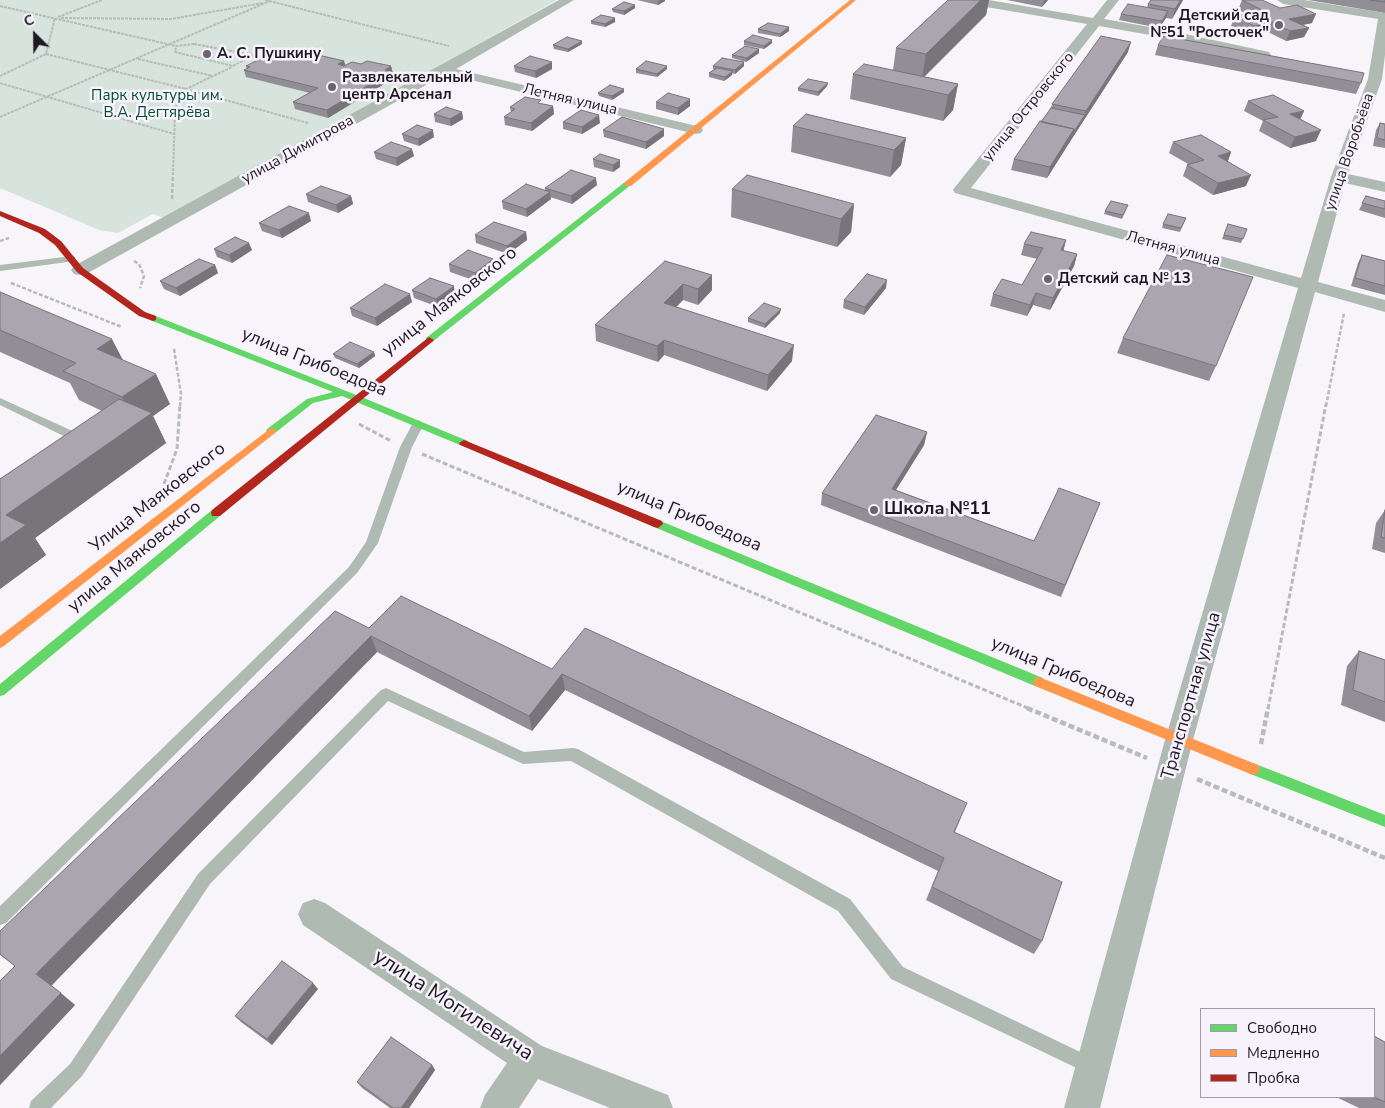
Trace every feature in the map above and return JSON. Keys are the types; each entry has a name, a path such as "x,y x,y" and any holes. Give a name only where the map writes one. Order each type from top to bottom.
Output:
{"street":[{"name":"улица Димитрова","path":"76,264 114,251 568,0"},
{"name":"улица Маяковского","path":"0,691 356,398 696,130 853,0"},
{"path":"968,0 1096,24 1167,34 1280,59"},
{"name":"улица Островского","path":"961,190 1096,24 1113,0"},
{"path":"1283,0 1384,17"},
{"name":"улица Воробьёва","path":"1309,286 1338,177 1375,79 1384,17"},
{"name":"Летняя улица","path":"444,70 696,130"},
{"path":"1338,177 1385,187"},
{"name":"Летняя улица","path":"961,190 1385,306"},
{"name":"улица Грибоедова","path":"0,213 42,231 58,243 76,264 142,314 356,398 1179,740 1385,821"},
{"name":"Транспортная улица","path":"1082,1108 1171,768 1309,286"},
{"name":"Улица Маяковского","path":"0,643 310,401 343,393"},
{"name":"улица Могилевича","path":"314,914 531,1060 655,1108"},
{"path":"498,1108 531,1060"}],"lane":[{"path":"0,268 76,264"},
{"path":"0,401 92,445 84,450"},
{"path":"0,916 353,570 372,543 406,448 418,424"},
{"path":"38,1108 76,1070 204,879 386,694 523,758 573,754 844,904 897,973 1092,1067"}],"path":[{"path":"55,18 102,0"},
{"path":"265,0 279,0"},
{"path":"55,18 100,16 171,19 271,0 452,47"},
{"path":"0,117 271,0"},
{"path":"0,6 168,45 194,44 253,56 186,89 176,108 172,206"},
{"path":"46,54 55,18"},
{"path":"176,46 175,52 233,66"},
{"path":"0,76 46,54 186,89 313,125"},
{"path":"138,59 214,76"},
{"path":"0,83 174,134"},
{"path":"114,251 139,264 144,276 138,294"},
{"path":"1250,801 1347,296"},
{"path":"162,489 177,449 181,394 174,348"},
{"path":"338,413 382,438 1385,858"}],"green space":[{"name":"Парк культуры им. В.А. Дегтярёва","path":"0,0 557,0 167,219 153,214 118,233 99,230 0,188"}],"building":[{"path":"948,0 981,0 926,54 896,48"},
{"path":"1151,0 1181,0 1175,9 1148,4"},
{"path":"1242,0 1262,0 1280,8 1297,5 1316,14 1289,19 1309,28 1290,31 1272,22 1254,26 1235,16 1264,11"},
{"path":"624,2 635,5 624,11 612,9"},
{"path":"1128,4 1168,11 1162,21 1121,14"},
{"path":"601,15 615,18 605,24 591,21"},
{"path":"768,23 789,27 780,34 758,29"},
{"path":"753,35 772,40 764,46 744,41"},
{"path":"1101,36 1131,42 1086,111 1052,104"},
{"path":"1164,36 1364,73 1361,83 1158,45"},
{"path":"567,37 582,41 568,49 553,45"},
{"path":"745,46 759,49 747,58 732,55"},
{"name":"Развлекательный центр Арсенал","path":"274,52 301,58 310,53 344,61 338,64 344,66 352,62 361,64 367,61 391,66 385,70 392,71 327,110 293,102 318,88 244,70 250,67 246,66"},
{"path":"530,56 552,62 535,71 514,66"},
{"path":"722,58 744,62 735,70 713,66"},
{"path":"646,61 667,66 657,74 636,69"},
{"path":"864,64 958,84 948,95 853,74"},
{"path":"717,68 733,71 725,77 709,73"},
{"path":"808,79 828,83 818,92 798,88"},
{"path":"610,85 624,89 612,96 598,93"},
{"path":"668,93 690,99 678,108 656,102"},
{"path":"1273,95 1304,111 1290,114 1321,130 1295,137 1263,120 1278,117 1248,101"},
{"path":"525,97 541,100 538,103 553,106 531,123 504,117 515,109 510,107"},
{"path":"446,107 462,112 450,119 434,114"},
{"path":"1051,108 1085,115 1073,133 1074,129 1041,122"},
{"path":"581,110 599,115 582,127 563,122"},
{"path":"806,114 906,138 894,150 793,126"},
{"path":"622,117 664,129 646,142 603,130"},
{"path":"1040,121 1074,129 1050,167 1014,159"},
{"path":"1380,123 1385,124 1385,140 1377,138"},
{"path":"417,125 433,130 418,139 402,134"},
{"path":"1201,135 1231,152 1218,156 1251,175 1218,183 1187,165 1204,160 1173,142"},
{"path":"391,142 412,149 396,158 374,152"},
{"path":"600,154 620,160 613,165 593,159"},
{"path":"571,170 596,178 571,196 545,188"},
{"path":"747,175 854,204 841,219 732,189"},
{"path":"526,184 550,192 526,209 502,201"},
{"path":"321,186 351,196 336,205 306,194"},
{"path":"1366,196 1385,201 1385,209 1362,203"},
{"path":"1111,201 1128,205 1123,215 1105,211"},
{"path":"289,206 309,213 279,230 259,223"},
{"path":"1168,214 1186,218 1181,228 1163,224"},
{"path":"494,222 526,232 507,246 475,235"},
{"path":"1228,224 1247,229 1243,239 1224,235"},
{"name":"Детский сад № 13","path":"1031,232 1066,240 1061,250 1077,254 1053,298 1036,293 1030,305 993,294 1002,279 1022,285 1043,248 1024,244"},
{"path":"235,237 249,243 229,255 214,249"},
{"path":"468,250 493,259 475,273 449,264"},
{"path":"1167,255 1253,277 1216,366 1123,338"},
{"path":"1362,255 1385,261 1385,286 1355,278"},
{"path":"199,259 215,265 176,288 160,281"},
{"path":"665,261 712,275 698,289 683,284 664,303 794,345 768,375 664,340 657,346 595,325"},
{"path":"867,274 887,280 865,307 844,300"},
{"path":"430,278 454,286 436,299 412,290"},
{"path":"385,284 410,294 375,318 350,308"},
{"path":"0,292 112,339 97,349 156,374 122,397 63,371 76,363 0,330"},
{"path":"764,303 781,309 765,324 748,318"},
{"path":"350,342 374,352 357,364 333,354"},
{"path":"119,399 152,413 6,515 26,525 0,543 0,479"},
{"name":"Школа №11","path":"876,415 927,432 892,489 1034,541 1059,488 1100,503 1065,585 822,493"},
{"path":"1385,510 1385,538 1381,537"},
{"path":"401,596 552,669 585,628 967,803 954,832 1062,882 1042,941 932,887 944,858 562,674 529,716 371,636 36,974 61,993 0,1056 0,981 15,966 0,954 0,931 335,611 369,628"},
{"path":"1359,651 1385,660 1385,702 1353,690"},
{"path":"282,961 313,983 267,1039 235,1016"},
{"path":"391,1037 432,1065 401,1108 393,1108 357,1082"},
{"path":"1375,1037 1385,1042 1385,1102 1375,1097"}],"traffic: fast":[{"path":"429,340 628,184"},
{"path":"153,318 464,443"},
{"path":"271,431 310,401 343,393"},
{"path":"0,691 216,513"},
{"path":"658,524 1039,682"},
{"path":"1253,769 1385,821"}],"traffic: slow":[{"path":"628,184 853,0"},
{"path":"0,643 271,431"},
{"path":"1039,682 1253,769"}],"traffic: jam":[{"path":"0,213 42,231 58,243 80,270 142,314 153,318"},
{"path":"216,513 429,340"},
{"path":"464,443 658,524"}],"place":[{"name":"Детский сад №51 \"Росточек\"","path":"1279,25"},
{"name":"А. С. Пушкину","path":"207,54"},
{"name":"Развлекательный центр Арсенал","path":"332,87"},
{"name":"Детский сад № 13","path":"1048,279"},
{"name":"Школа №11","path":"874,510"}]}
